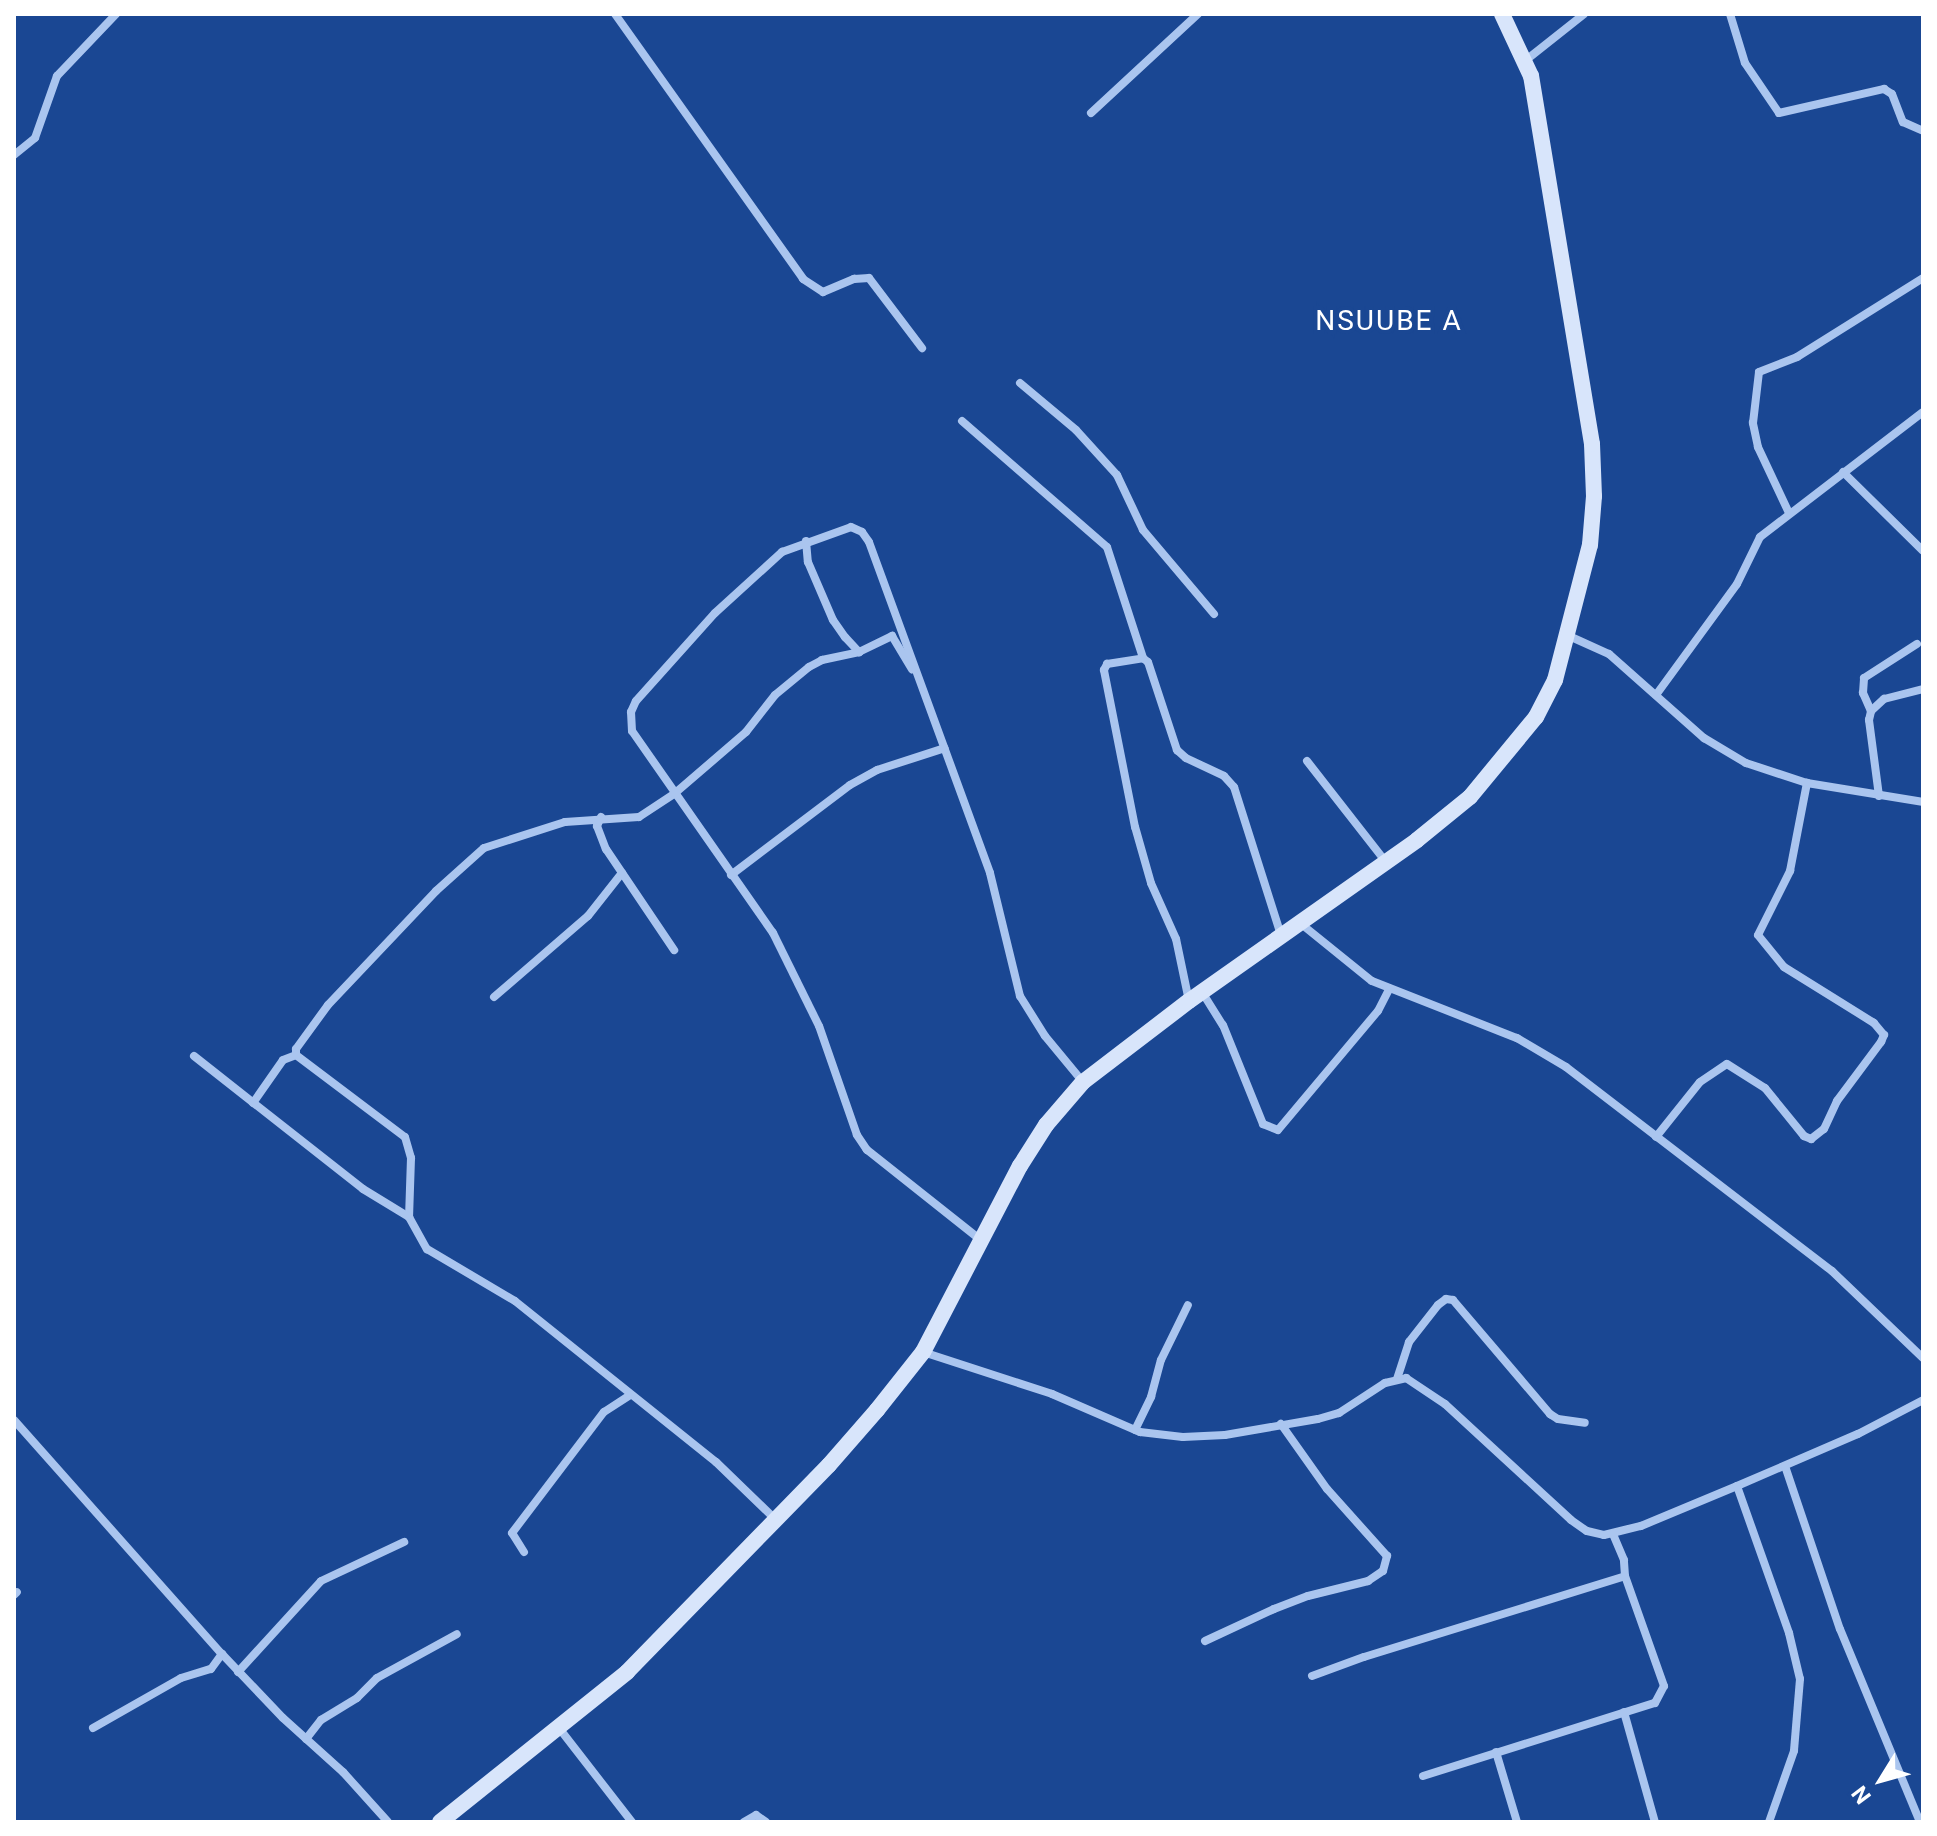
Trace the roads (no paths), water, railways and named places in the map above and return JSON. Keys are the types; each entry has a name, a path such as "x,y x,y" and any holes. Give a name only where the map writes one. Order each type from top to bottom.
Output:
{"street":[{"path":"14,155 35,138 57,76 116,14"},
{"path":"615,14 803,279 823,292 854,279 869,278 922,348"},
{"path":"1091,113 1198,14"},
{"path":"440,1822 627,1672 829,1465 923,1352 1020,1166 1046,1125 1083,1082 1196,996 1387,863 1470,797 1536,717 1555,680 1569,636 1590,545 1594,496 1592,444 1526,60 1502,14"},
{"path":"1526,60 1584,14"},
{"path":"1730,14 1745,63 1779,113 1884,89 1892,94 1903,122 1923,131"},
{"path":"1789,513 1758,447 1753,423 1759,372 1797,357 1923,278"},
{"path":"1020,383 1076,430 1117,475 1143,530 1214,614"},
{"path":"1656,695 1737,584 1760,537 1923,412"},
{"path":"962,421 1107,547 1143,658 1152,667 1177,750 1186,758 1224,776 1239,795 1281,936"},
{"path":"1843,472 1923,551"},
{"path":"982,1242 867,1150 857,1135 819,1026 773,933 635,740 631,712 715,613 772,558 806,541 851,527 862,532 895,605 990,873 1020,996 1045,1036 1083,1082"},
{"path":"806,541 808,562 833,620 859,652"},
{"path":"296,1055 296,1049 328,1005 476,854 497,842 565,822 601,817 639,817 674,794 746,732 775,695 822,660 859,652 892,636 922,688"},
{"path":"1569,636 1609,654 1722,749 1746,763 1807,783 1923,802"},
{"path":"1871,711 1863,693 1864,678 1917,644"},
{"path":"1143,658 1111,663 1104,670 1135,827 1151,883 1176,939 1196,996 1223,1025 1263,1124 1278,1130 1378,1011 1389,989"},
{"path":"1879,796 1869,720 1871,711 1884,699 1923,689"},
{"path":"731,875 850,785 877,770 945,748"},
{"path":"1307,761 1387,863"},
{"path":"1656,1137 1700,1082 1727,1064 1765,1088 1804,1136 1811,1139 1824,1129 1837,1101 1884,1035 1874,1023 1784,967 1758,935 1790,871 1807,783"},
{"path":"601,817 597,826 599,833 674,950"},
{"path":"494,997 588,916 622,873"},
{"path":"1300,923 1356,970 1389,989 1462,1015 1543,1052 1832,1271 1923,1358"},
{"path":"253,1103 283,1060 296,1055"},
{"path":"296,1055 405,1137 411,1158 409,1217 422,1243 435,1256 479,1277 515,1301 716,1462 776,1520"},
{"path":"194,1056 363,1189 409,1217"},
{"path":"1397,1379 1409,1342 1438,1305 1446,1299 1453,1300 1550,1414 1585,1423"},
{"path":"1135,1430 1151,1397 1161,1360 1188,1305"},
{"path":"923,1352 1052,1394 1152,1435 1211,1436 1339,1413 1397,1379 1413,1381 1445,1404 1571,1520 1587,1531 1613,1534 1785,1466 1858,1434 1923,1400"},
{"path":"524,1552 512,1533 604,1412 630,1395"},
{"path":"14,1420 238,1672 343,1772 388,1822"},
{"path":"1205,1641 1274,1609 1308,1596 1368,1581 1383,1571 1387,1556 1327,1489 1281,1424"},
{"path":"1785,1466 1840,1629 1920,1822"},
{"path":"1737,1486 1789,1633 1800,1679 1794,1751 1769,1822"},
{"path":"1423,1776 1655,1703 1664,1686 1613,1534"},
{"path":"238,1672 321,1581 404,1542"},
{"path":"1312,1676 1625,1576"},
{"path":"306,1739 321,1720 357,1698 377,1678 457,1634"},
{"path":"93,1728 181,1678 211,1669 222,1654"},
{"path":"1624,1712 1655,1822"},
{"path":"559,1728 632,1822"},
{"path":"1496,1752 1517,1822"},
{"path":"744,1822 756,1815 766,1822"}],"district":[{"name":"NSUUBE A","path":"1389,321"}]}
